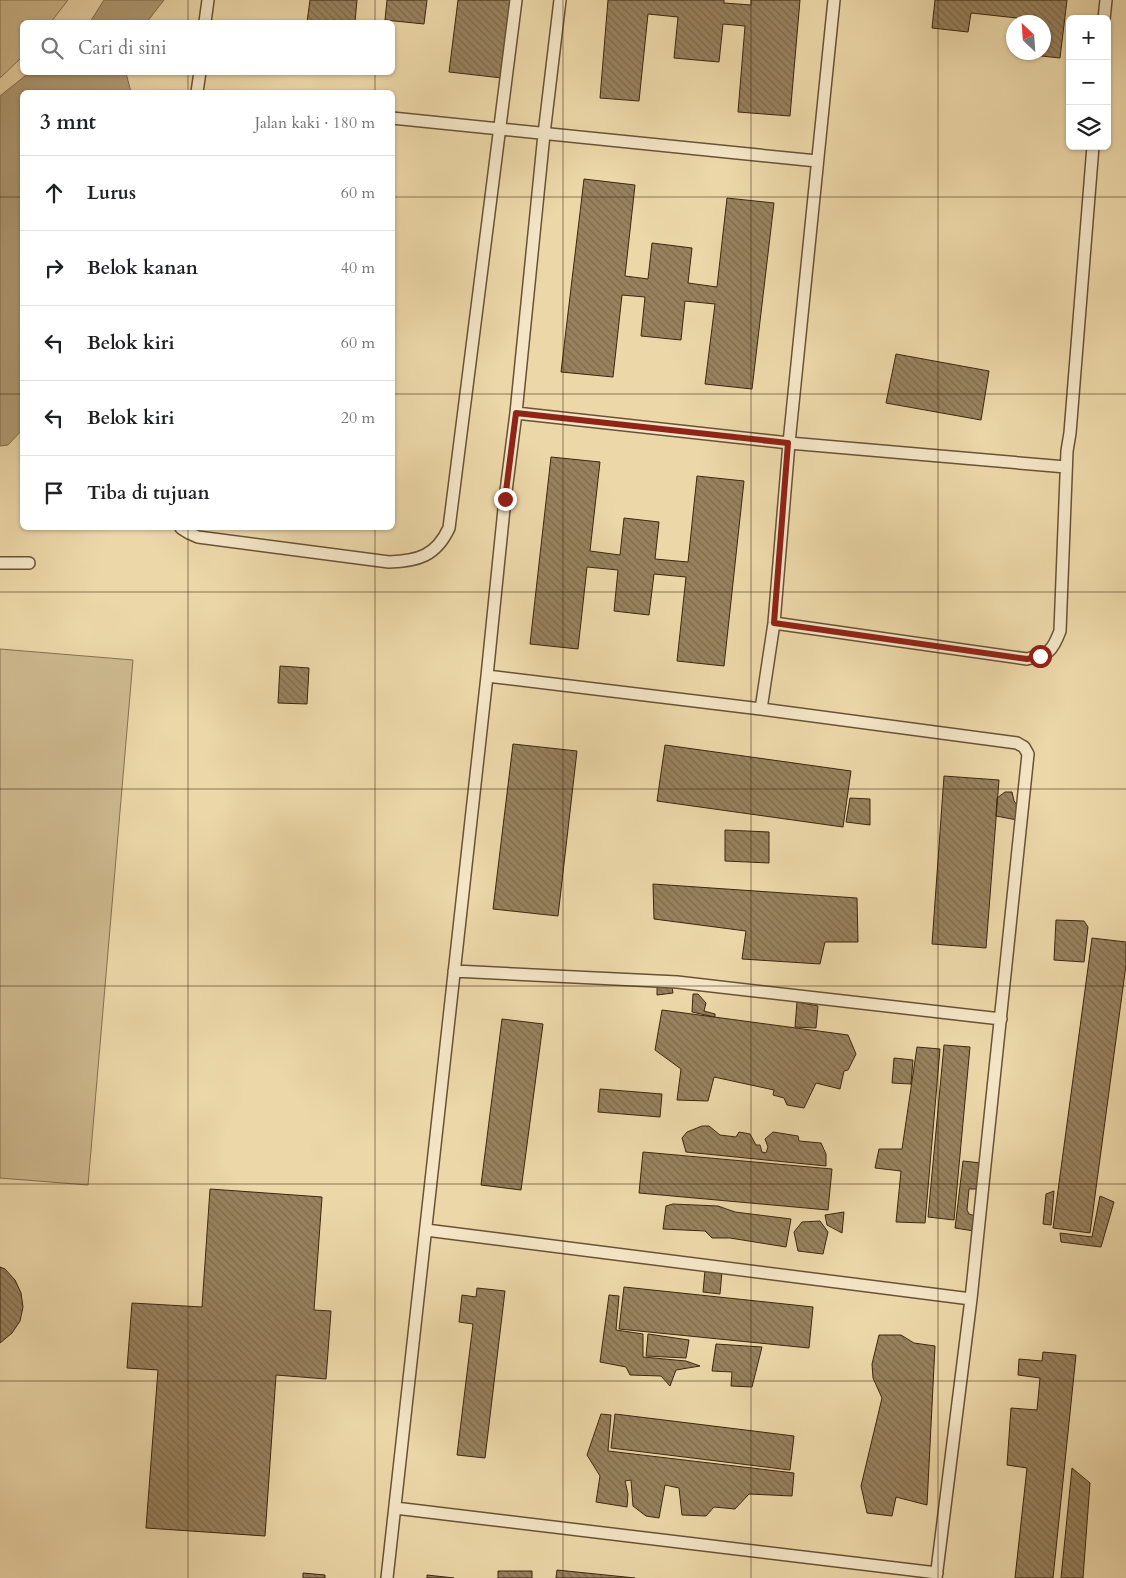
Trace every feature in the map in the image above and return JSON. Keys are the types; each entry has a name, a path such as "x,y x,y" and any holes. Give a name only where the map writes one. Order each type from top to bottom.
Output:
{"lane":[{"path":"205,20 208,0"},
{"path":"184,530 198,537 389,562 409,562 425,556 437,548 444,540 449,528 516,0"},
{"path":"387,1578 560,0"},
{"path":"761,709 774,623 788,443 834,0"},
{"path":"1104,15 1106,0"},
{"path":"197,90 200,75"},
{"path":"395,118 817,161"},
{"path":"774,623 1027,659 1040,656 1051,650 1060,631 1066,467 1094,150"},
{"path":"516,413 788,443 1066,467"},
{"path":"0,563 29,564"},
{"path":"395,1508 936,1576 971,1299 1028,754 1024,747 1017,743 761,709 487,676"},
{"path":"454,971 677,982 1001,1019"},
{"path":"426,1230 971,1299"}],"shaded area":[{"path":"0,0 68,0 53,20 20,20 20,59 0,78"},
{"path":"104,0 164,0 149,20 91,20"},
{"path":"26,75 127,75 130,90 20,90 20,432 8,445 0,446 0,96"},
{"path":"0,649 133,660 88,1185 0,1178"}],"building":[{"path":"310,0 357,0 355,20 307,20"},
{"path":"387,0 427,0 424,24 385,20"},
{"path":"458,0 510,0 502,78 449,72"},
{"path":"608,0 724,0 724,3 751,5 751,0 800,0 790,116 738,112 745,26 723,24 719,62 674,58 678,17 648,14 639,101 600,98"},
{"path":"935,0 1067,0 1060,58 1051,57 1051,15 1006,15 1006,17 971,13 968,32 932,28"},
{"path":"584,179 635,185 625,276 648,279 652,243 692,248 688,283 717,287 727,198 774,203 752,389 705,384 715,304 685,301 681,340 641,336 645,297 622,295 613,377 561,372"},
{"path":"896,354 989,371 981,420 886,403"},
{"path":"551,457 600,462 590,551 620,555 624,518 659,522 655,559 688,562 697,476 744,481 724,666 677,661 686,577 654,574 649,615 614,611 618,570 587,567 578,649 530,644"},
{"path":"280,666 309,668 307,704 278,703"},
{"path":"513,744 577,751 558,916 493,909"},
{"path":"665,745 851,771 843,827 657,801"},
{"path":"944,776 999,780 986,948 932,944"},
{"path":"1005,792 1012,792 1014,801 1018,806 1017,820 996,816 997,798"},
{"path":"850,798 870,799 870,825 846,822"},
{"path":"725,830 769,832 769,863 725,861"},
{"path":"653,884 857,898 858,942 825,942 820,964 742,959 746,931 654,919"},
{"path":"1056,920 1084,921 1088,927 1084,962 1054,960"},
{"path":"1092,938 1126,942 1126,965 1090,1233 1053,1228"},
{"path":"657,987 672,987 673,993 657,995"},
{"path":"693,994 698,994 706,1003 704,1011 715,1014 715,1017 692,1012"},
{"path":"797,1002 818,1006 816,1028 795,1027"},
{"path":"662,1010 848,1035 856,1054 848,1070 844,1071 840,1089 816,1083 804,1108 787,1105 784,1098 773,1095 774,1090 714,1077 708,1101 677,1100 681,1069 655,1050"},
{"path":"502,1019 543,1024 521,1190 481,1185"},
{"path":"944,1045 970,1047 954,1220 928,1217"},
{"path":"917,1047 940,1049 925,1223 896,1222 901,1171 875,1168 879,1149 902,1149"},
{"path":"894,1058 913,1060 911,1084 892,1083"},
{"path":"600,1089 662,1094 660,1117 598,1112"},
{"path":"702,1126 709,1126 720,1135 736,1137 739,1132 750,1134 756,1145 760,1145 762,1152 766,1153 768,1147 765,1139 773,1132 798,1136 799,1141 821,1143 826,1154 826,1166 686,1152 682,1138 687,1132"},
{"path":"643,1152 832,1169 828,1210 639,1193"},
{"path":"963,1161 981,1163 980,1189 969,1189 967,1210 969,1214 975,1216 974,1231 955,1228"},
{"path":"210,1189 322,1197 314,1310 331,1311 326,1379 276,1375 265,1536 146,1528 158,1370 127,1368 132,1303 202,1307"},
{"path":"1054,1191 1051,1225 1043,1224 1046,1194"},
{"path":"1100,1196 1114,1202 1101,1247 1061,1242 1060,1233 1092,1237"},
{"path":"673,1204 718,1206 735,1212 791,1219 786,1247 730,1238 712,1238 705,1231 663,1229 666,1206"},
{"path":"844,1212 842,1233 827,1225 825,1215"},
{"path":"820,1221 828,1232 823,1254 798,1251 794,1232 802,1222"},
{"path":"0,1267 5,1269 15,1280 21,1293 23,1307 20,1321 12,1333 0,1343"},
{"path":"705,1270 722,1272 720,1294 703,1292"},
{"path":"624,1287 813,1307 809,1348 619,1329"},
{"path":"477,1288 505,1291 485,1458 457,1455 473,1324 459,1322 462,1295 476,1297"},
{"path":"609,1295 619,1296 616,1330 643,1334 643,1357 686,1361 700,1366 676,1370 670,1386 661,1376 630,1375 626,1367 600,1362"},
{"path":"648,1334 689,1340 686,1358 646,1356"},
{"path":"879,1335 901,1335 914,1343 935,1346 927,1505 896,1497 892,1516 867,1513 861,1486 882,1398 873,1378 872,1364"},
{"path":"716,1344 762,1347 752,1387 731,1386 732,1372 712,1371"},
{"path":"1043,1352 1076,1355 1053,1578 1015,1578 1027,1468 1007,1465 1011,1408 1037,1410 1040,1378 1018,1375 1019,1359 1042,1361"},
{"path":"601,1414 611,1415 608,1451 794,1473 792,1496 749,1494 735,1509 714,1507 706,1516 682,1515 679,1488 665,1485 659,1518 646,1516 633,1506 631,1480 625,1481 628,1494 627,1507 596,1502 600,1476 587,1455"},
{"path":"615,1414 794,1436 790,1470 611,1448"},
{"path":"1072,1468 1090,1483 1083,1578 1061,1578"},
{"path":"557,1570 635,1578 556,1578"},
{"path":"498,1571 532,1571 532,1578 498,1578"},
{"path":"303,1573 325,1575 325,1578 303,1578"},
{"path":"427,1575 454,1578 427,1578"}],"route":[{"path":"505,499 516,413 788,443 774,623 1027,659 1040,656"}]}
